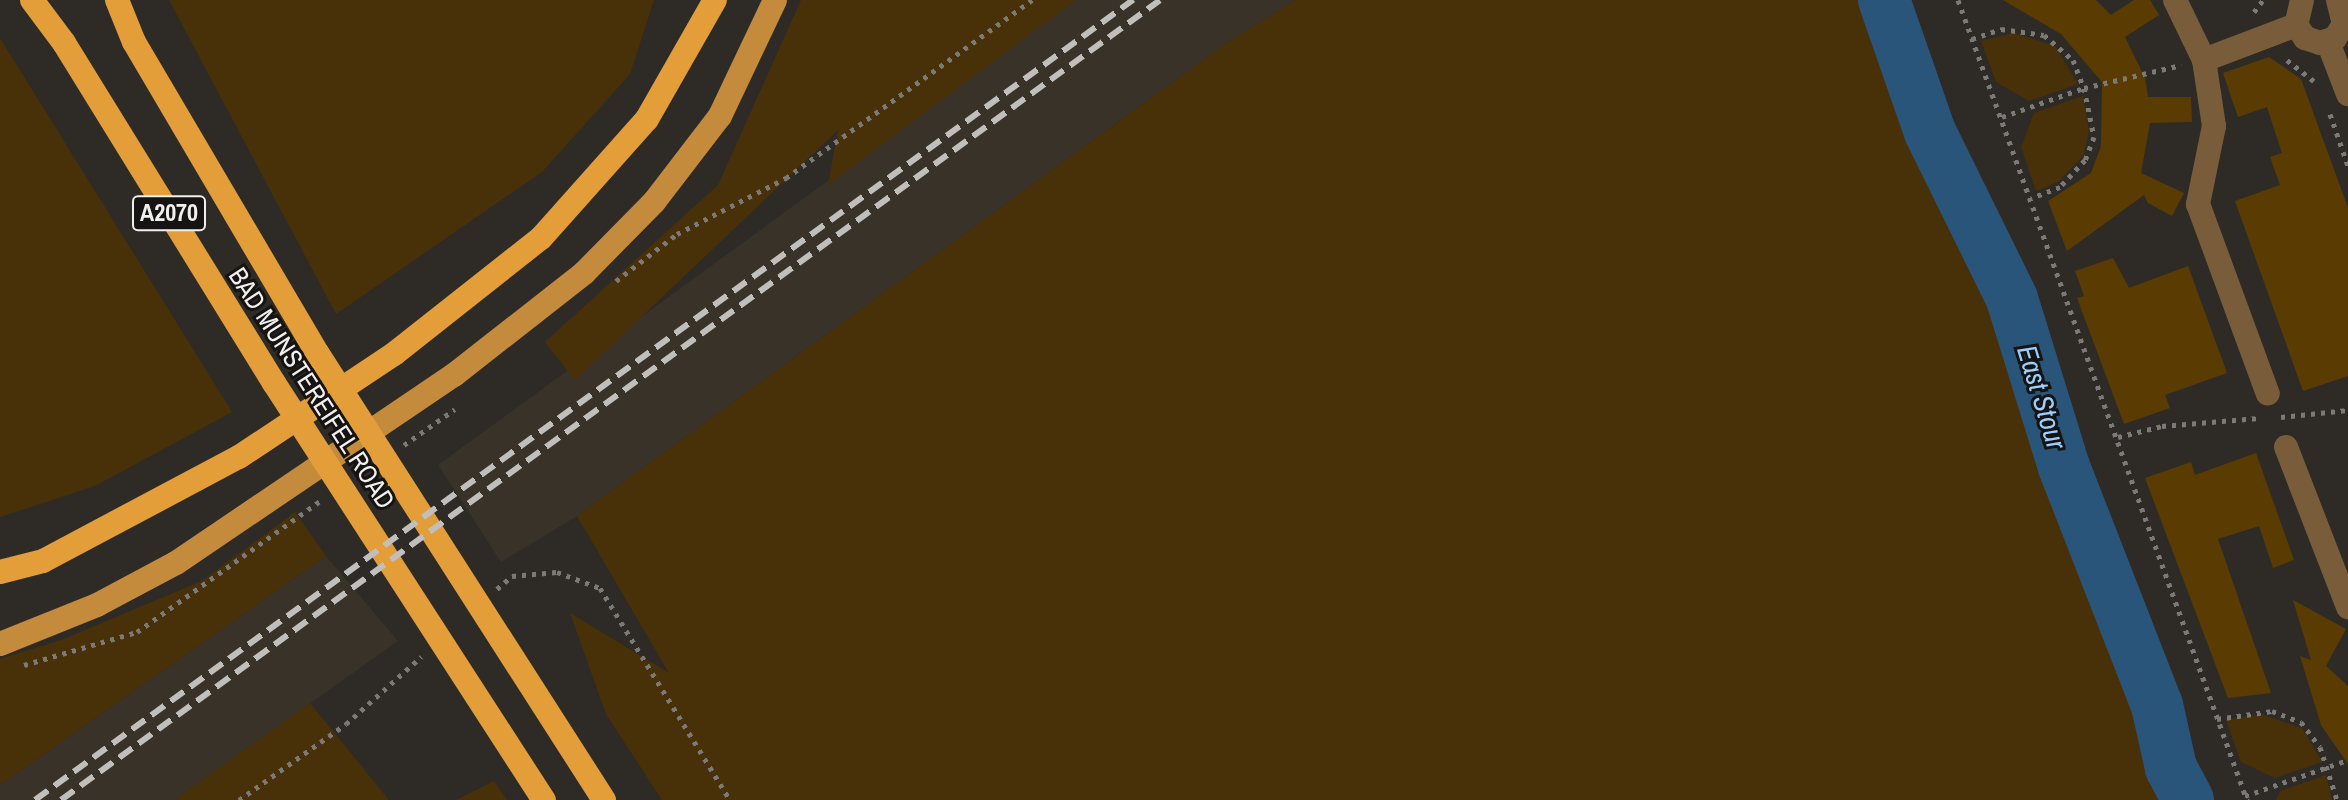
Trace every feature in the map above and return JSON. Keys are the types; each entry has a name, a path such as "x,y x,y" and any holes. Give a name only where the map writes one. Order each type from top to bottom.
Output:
{"highway":[{"path":"32,0 64,43"},
{"name":"BAD MUNSTEREIFEL ROAD","path":"114,0 134,42 318,354 604,800"},
{"path":"0,572 43,561 239,457 394,354 529,248 647,119 715,0"},
{"name":"BAD MUNSTEREIFEL ROAD","path":"64,43 274,383 544,800"}],"main road":[{"name":"BAD MUNSTEREIFEL ROAD","path":"41,0 64,43"},
{"path":"0,644 97,605 176,563 454,375 584,273 654,202 720,116 775,0"}],"street":[{"path":"2176,0 2204,60 2214,126 2211,160 2198,204 2268,394"},
{"path":"2302,0 2295,10 2296,25 2312,42 2328,42 2341,32 2343,5"},
{"path":"2204,60 2296,25"},
{"path":"2328,42 2337,97"},
{"path":"2286,447 2348,607"}],"path":[{"path":"870,119 1032,0"},
{"path":"1958,0 2246,798 2348,760"},
{"path":"2263,0 2252,14 2253,41 2260,55 2282,56 2321,86"},
{"path":"1972,39 2001,29 2044,35 2073,60 2084,88 2094,137 2085,160 2060,187 2031,198"},
{"path":"2002,117 2084,88 2204,60"},
{"path":"2337,97 2348,166"},
{"path":"2118,437 2162,426 2348,410"},
{"path":"2217,719 2249,710 2287,715 2312,732 2329,767 2337,800"}],"shaded area":[{"path":"169,0 654,0 630,74 542,172 336,314"},
{"path":"801,0 1076,0 828,185 838,130 575,380 545,342 718,185"},
{"path":"1076,0 1296,0 1228,42 577,516 501,562 438,465"},
{"path":"1296,0 1869,0 1962,245 2001,312 2048,482 2172,800 662,800 606,714 570,613 669,673 577,516 1228,42"},
{"path":"2014,33 2055,46 2078,84 2029,101 1996,82 1981,41"},
{"path":"0,38 232,412 95,486 0,517"},
{"path":"2083,96 2089,131 2083,156 2058,182 2036,191 2021,147 2034,113"},
{"path":"295,512 326,556 0,785 0,659 61,640 202,581"},
{"path":"326,556 398,641 174,800 0,800 0,785"},
{"path":"310,703 389,800 174,800"},
{"path":"2260,714 2302,728 2322,762 2275,778 2241,762 2226,720"},
{"path":"2326,775 2332,800 2276,800 2280,791"},
{"path":"494,781 507,800 456,800"}],"building":[{"path":"2003,0 2096,0 2111,15 2134,0 2150,0 2159,15 2125,37 2145,78 2148,97 2191,97 2192,122 2150,123 2141,173 2184,193 2172,216 2148,203 2144,195 2067,251 2048,201 2091,173 2101,146 2102,82 2061,34"},
{"path":"2269,57 2301,79 2348,208 2348,376 2303,391 2235,201 2280,185 2270,157 2282,153 2267,107 2238,117 2223,73"},
{"path":"2113,258 2129,288 2188,266 2227,373 2165,395 2170,408 2124,424 2077,298 2084,296 2075,271"},
{"path":"2256,453 2294,560 2273,568 2259,526 2218,539 2271,693 2228,698 2145,478 2191,462 2195,475"},
{"path":"2293,600 2346,629 2326,666 2348,686 2348,764 2321,725 2300,656 2311,660"}],"waterway":[{"name":"East Stour","path":"1884,0 1930,132 2012,299 2064,467 2157,705 2171,768 2188,800"}],"railway":[{"path":"35,800 1133,0"},
{"path":"61,800 1160,0"}]}
